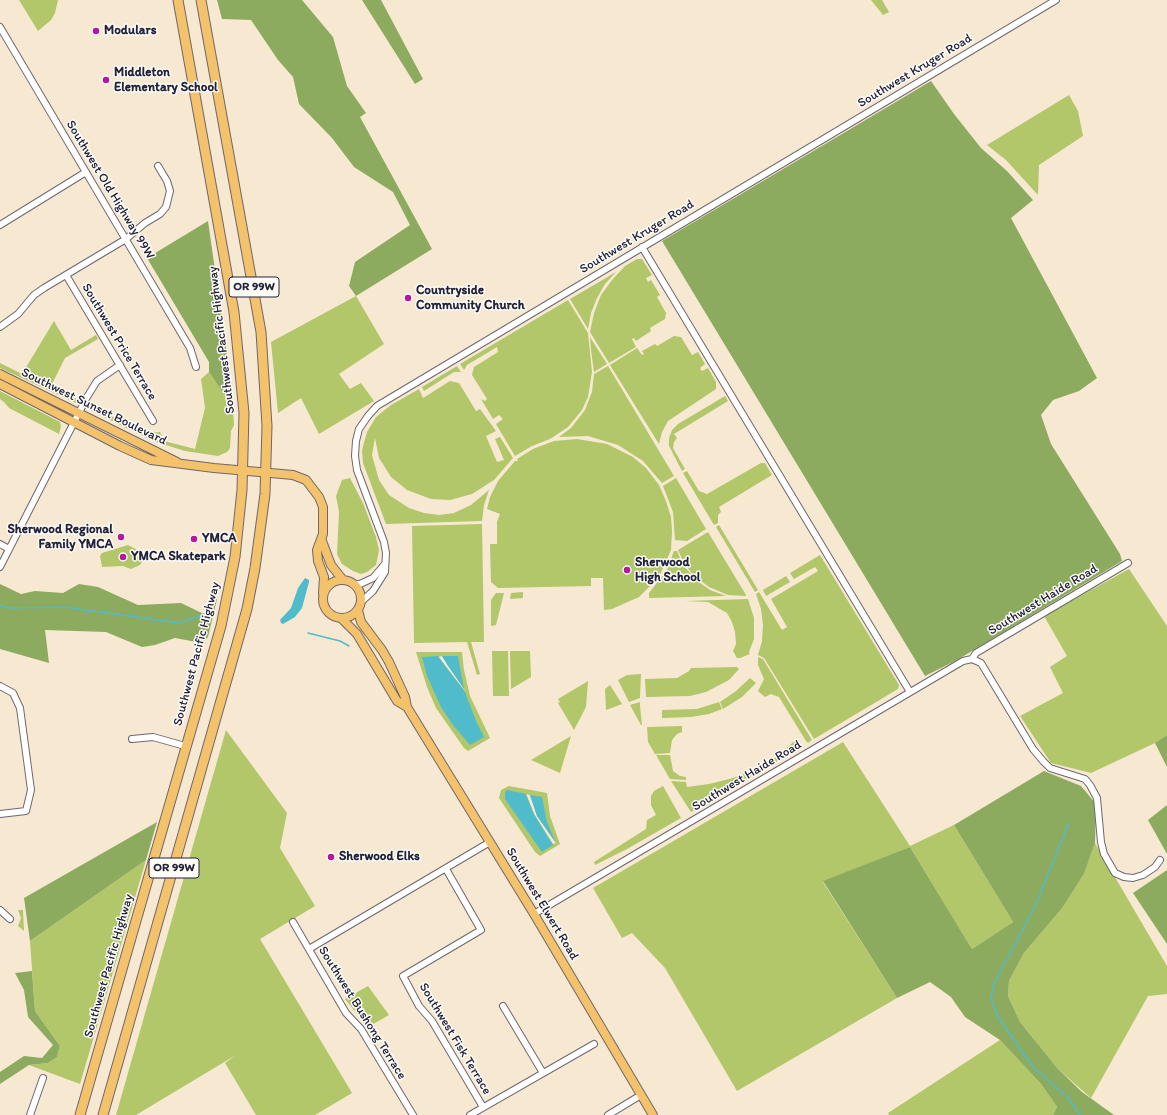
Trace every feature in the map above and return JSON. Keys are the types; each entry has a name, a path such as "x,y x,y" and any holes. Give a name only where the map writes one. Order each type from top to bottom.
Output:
{"highway":[{"name":"Southwest Pacific Highway","path":"80,1115 226,605 235,550 243,471 243,388 234,312 178,0"},
{"name":"OR 99W","path":"103,1115 247,609 259,542 266,472 268,426 261,332 201,0"}],"main road":[{"name":"Southwest Sunset Boulevard","path":"0,374 78,414 178,462"},
{"name":"Southwest Sunset Boulevard","path":"0,384 142,457 160,462 178,462 243,471 266,472"},
{"path":"266,472 293,475 306,480 319,496 323,507 322,541 331,565 343,580 354,584 361,596 361,602 358,610 348,618 342,619 330,616 322,604 324,577 318,561 317,550 322,541"},
{"path":"323,593 331,583 343,580"},
{"name":"Southwest Elwert Road","path":"358,610 361,622 389,662 405,697 407,707 534,914 653,1115"},
{"name":"Southwest Elwert Road","path":"342,619 357,634 397,701 407,707"}],"street":[{"name":"Southwest Kruger Road","path":"361,602 373,591 382,579 385,572 384,565 386,554 384,542 355,461 357,436 368,416 382,402 1056,0"},
{"name":"Southwest Old Highway 99W","path":"0,27 190,348 196,367"},
{"path":"0,327 18,314 34,295 66,274 126,239 166,208 170,191 167,181 158,166"},
{"path":"0,225 86,172"},
{"path":"642,247 910,692"},
{"name":"Southwest Price Terrace","path":"66,274 153,421"},
{"path":"0,567 78,414 97,381 120,365"},
{"path":"0,544 9,549"},
{"name":"Southwest Haide Road","path":"534,914 963,661 972,659 976,653 1128,563"},
{"path":"354,584 360,584 373,578 384,565"},
{"path":"972,659 981,663 984,667 1033,749 1043,761 1050,768 1085,780 1090,785 1097,798 1101,842 1104,854 1115,873 1124,878 1133,878 1143,875 1155,868 1160,860"},
{"path":"0,686 13,693 20,708 31,790 26,811 0,814"},
{"path":"132,739 153,737 185,746"},
{"path":"309,949 490,842"},
{"name":"Southwest Fisk Terrace","path":"446,869 481,930 403,976 419,1006 432,1020 483,1107"},
{"path":"0,910 10,919"},
{"name":"Southwest Bushong Terrace","path":"293,922 346,1013 361,1029 413,1115"},
{"path":"503,1006 543,1073"},
{"path":"470,1115 594,1044"},
{"path":"30,1115 43,1078"},
{"path":"608,1115 641,1096"}],"green space":[{"path":"19,0 58,0 55,13 51,20 38,31"},
{"path":"217,0 302,0 333,37 347,86 366,113 360,117 432,249 356,296 349,286 355,262 410,225 393,192 354,167 332,138 299,104 293,77 278,60 251,20 222,19"},
{"path":"362,0 381,0 423,79 415,84"},
{"path":"871,0 882,0 889,12 883,15"},
{"path":"931,81 954,114 981,148 1007,171 1033,200 1011,218 1097,378 1079,391 1053,400 1041,415 1051,444 1120,554 1122,561 957,660 925,676 662,241"},
{"path":"1069,95 1078,111 1083,136 1039,165 1038,195 1006,160 987,145"},
{"path":"208,221 232,389 233,408 209,372 209,362 147,258"},
{"path":"637,259 642,259 652,275 646,278 648,282 651,280 660,295 657,297 666,313 665,319 650,328 651,331 636,341 634,338 632,339 636,347 609,363 590,332 594,313 601,295 612,280 625,266"},
{"path":"616,272 605,284 597,298 591,313 588,329 570,299"},
{"path":"356,296 384,344 339,374 350,389 361,383 374,401 319,434 301,398 278,413 271,342"},
{"path":"568,300 588,333 592,372 588,397 582,410 568,427 550,439 532,446 515,456 496,424 503,419 499,415 493,419 481,399 485,401 487,399 472,375 474,367 498,352 497,347 467,365 464,370 460,364"},
{"path":"54,321 71,350 96,335 98,339 65,358 51,386 79,400 76,403 0,368 0,363 22,374"},
{"path":"674,336 681,337 692,355 698,352 705,364 700,368 702,371 708,368 716,382 716,389 668,421 662,432 659,444 610,365 637,348 642,355 644,354 642,351 655,344 657,346"},
{"path":"590,337 607,364 594,372 591,350"},
{"path":"457,366 461,372 454,372 424,391 422,387"},
{"path":"608,366 674,476 662,483 643,461 618,445 588,436 559,437 571,428 585,410 592,392 594,374"},
{"path":"209,372 233,408 234,425 231,431 230,448 227,452 218,456 185,451 153,441 92,411 90,408 90,405 136,429 142,426 150,433 160,432 164,441 195,449 205,408 201,379"},
{"path":"450,381 459,383 476,411 480,409 496,431 486,436 497,462 504,460 495,439 500,437 513,458 494,480 472,494 450,500 431,499 407,490 391,477 379,458 375,438 372,455 379,480 389,495 409,508 424,513 439,515 454,513 471,505 489,490 484,505 482,521 386,524 363,463 362,450 367,432 376,417 391,405 419,389 423,398"},
{"path":"0,391 60,422 61,427 59,434 9,408 0,399"},
{"path":"725,396 728,401 674,434 677,438 674,442 673,448 685,469 682,471 669,446 669,438 672,430 678,424"},
{"path":"577,439 607,444 633,457 646,468 659,485 671,517 671,550 659,577 639,597 612,609 604,610 603,578 591,578 591,586 498,588 491,582 490,544 497,544 497,522 500,514 487,509 490,497 498,481 515,461 518,461 517,459 533,449 554,441"},
{"path":"761,463 765,463 772,475 719,507 721,512 718,515 718,523 714,525 683,473 687,471 699,491 707,494"},
{"path":"350,478 363,503 376,537 379,550 376,565 367,572 361,574 342,564 337,554 339,512 336,496 342,480"},
{"path":"676,478 706,529 687,541 675,540 673,512 663,486"},
{"path":"482,524 484,642 471,642 480,674 477,675 467,642 414,643 412,526"},
{"path":"719,525 758,590 755,592 716,527"},
{"path":"708,532 746,596 728,595 709,587 692,574 683,561 678,550"},
{"name":"YMCA Skatepark","path":"128,545 143,553 145,557 140,565 131,569 123,566 102,567 100,556 102,553"},
{"path":"674,551 677,551 683,565 696,580 710,590 726,596 649,598 649,593 667,570"},
{"path":"820,555 899,685 898,689 814,739 764,658 758,655 762,641 763,625 761,609 756,594 759,592 782,630 787,627 771,599 818,571 815,567 794,579 790,573"},
{"path":"1129,569 1167,626 1167,735 1155,743 1091,773 1051,763 1020,716 1063,693 1050,667 1067,656 1044,616"},
{"path":"786,576 790,582 766,596 763,590"},
{"path":"0,584 21,594 35,591 63,593 79,584 98,587 138,605 181,603 206,615 210,598 217,599 208,637 202,643 175,638 155,645 142,647 106,632 45,630 49,663 0,649"},
{"path":"523,592 523,598 510,599 511,593"},
{"path":"496,593 504,593 496,625 491,626 491,600"},
{"path":"748,599 754,618 754,639 749,652 750,654 740,658 737,658 733,651 736,644 735,632 727,613 708,602 685,601"},
{"path":"492,651 508,651 509,696 493,696"},
{"path":"510,651 530,651 531,677 511,689"},
{"path":"416,652 462,652 464,670 470,696 490,738 468,751 464,748 436,708 427,687","holes":["442,656 465,691 438,657"]},
{"path":"758,657 763,659 812,740 808,743 779,697 771,694 765,697 758,691 764,679 758,665"},
{"path":"737,667 739,669 729,680 706,692 690,696 646,697 645,679 677,678 689,671 691,668"},
{"path":"641,674 640,698 629,702 618,680 627,675"},
{"path":"750,678 756,683 742,697 723,709 720,702 736,691"},
{"path":"588,681 586,707 574,730 558,703 560,702 558,699"},
{"path":"610,685 622,704 606,710 605,689"},
{"path":"640,702 640,706 642,725 630,705"},
{"path":"719,702 722,709 709,714 691,717 662,718 662,710 697,709"},
{"path":"682,726 682,732 677,734 672,740 670,753 655,754 648,742 647,727"},
{"path":"226,730 287,813 280,848 315,906 260,939 352,1093 315,1115 256,1115 225,1063 236,1055 136,1115 116,1115"},
{"path":"1167,735 1167,767 1155,743"},
{"path":"571,736 560,773 531,760"},
{"path":"797,739 801,747 691,812 671,781 686,782 687,787 709,784 733,778 750,772 771,761"},
{"path":"843,742 910,846 954,825 1013,922 972,949 910,847 823,882 897,998 737,1091 665,968 632,933 622,938 593,888"},
{"path":"656,755 670,755 673,771 680,776 686,777 686,780 670,779"},
{"path":"1044,771 1081,786 1096,804 1095,843 1084,874 1063,907 1024,953 1009,981 1008,996 1020,1022 1058,1069 1082,1092 1114,1115 1053,1115 1057,1107 1041,1084 1000,1040 965,1017 951,997 930,982 897,998 823,881 910,847 972,949 1013,922 954,825"},
{"path":"509,786 547,793 550,816 560,844 540,856 535,852 499,798 501,790","holes":["526,794 530,795 537,816 556,843 553,844 534,814"]},
{"path":"663,786 681,818 627,849 595,865 594,862 646,829 647,820 656,815 651,805 651,796 654,791"},
{"path":"1167,805 1167,854 1148,820"},
{"path":"157,822 146,860 30,941 24,898"},
{"path":"1095,843 1167,966 1167,994 1148,996 1091,1098 1058,1069 1020,1022 1008,996 1009,981 1024,953 1063,907 1084,874"},
{"path":"146,860 80,1084 29,1065 48,1063 57,1057 60,1046 35,1011 30,941"},
{"path":"1167,870 1167,944 1133,893"},
{"path":"18,910 23,910 24,931 18,926 21,918"},
{"path":"32,971 35,1011 60,1046 57,1057 48,1063 29,1065 0,1084 0,1072 24,1056 42,1058 53,1045 28,1017 24,990 15,973"},
{"path":"368,986 389,1015 368,1027 345,999"},
{"path":"1000,1040 1041,1084 1057,1107 1053,1115 889,1115 888,1113"}],"water":[{"path":"305,578 309,580 309,582 302,608 295,617 283,624 281,623 280,620 291,608 298,588"},
{"path":"438,656 465,692 484,737 470,745 453,725 441,707 427,676 422,657"},
{"path":"442,656 458,656 464,689 448,666"},
{"path":"507,790 526,794 534,814 553,845 542,852 505,799 505,793"},
{"path":"530,795 542,797 547,822 556,843 537,816"}],"waterway":[{"path":"0,605 9,608 64,607 180,623 213,611"},
{"path":"308,633 340,641 349,646"},
{"path":"1069,823 1035,906 994,984 991,998 998,1017 1033,1067 1067,1097 1080,1115"}],"place":[{"name":"Modulars","path":"96,31"},
{"name":"Middleton Elementary School","path":"106,80"},
{"name":"Countryside Community Church","path":"408,298"},
{"name":"Sherwood Regional Family YMCA","path":"121,537"},
{"name":"YMCA","path":"194,539"},
{"name":"YMCA Skatepark","path":"123,557"},
{"name":"Sherwood High School","path":"627,570"},
{"name":"Sherwood Elks","path":"331,857"}]}
